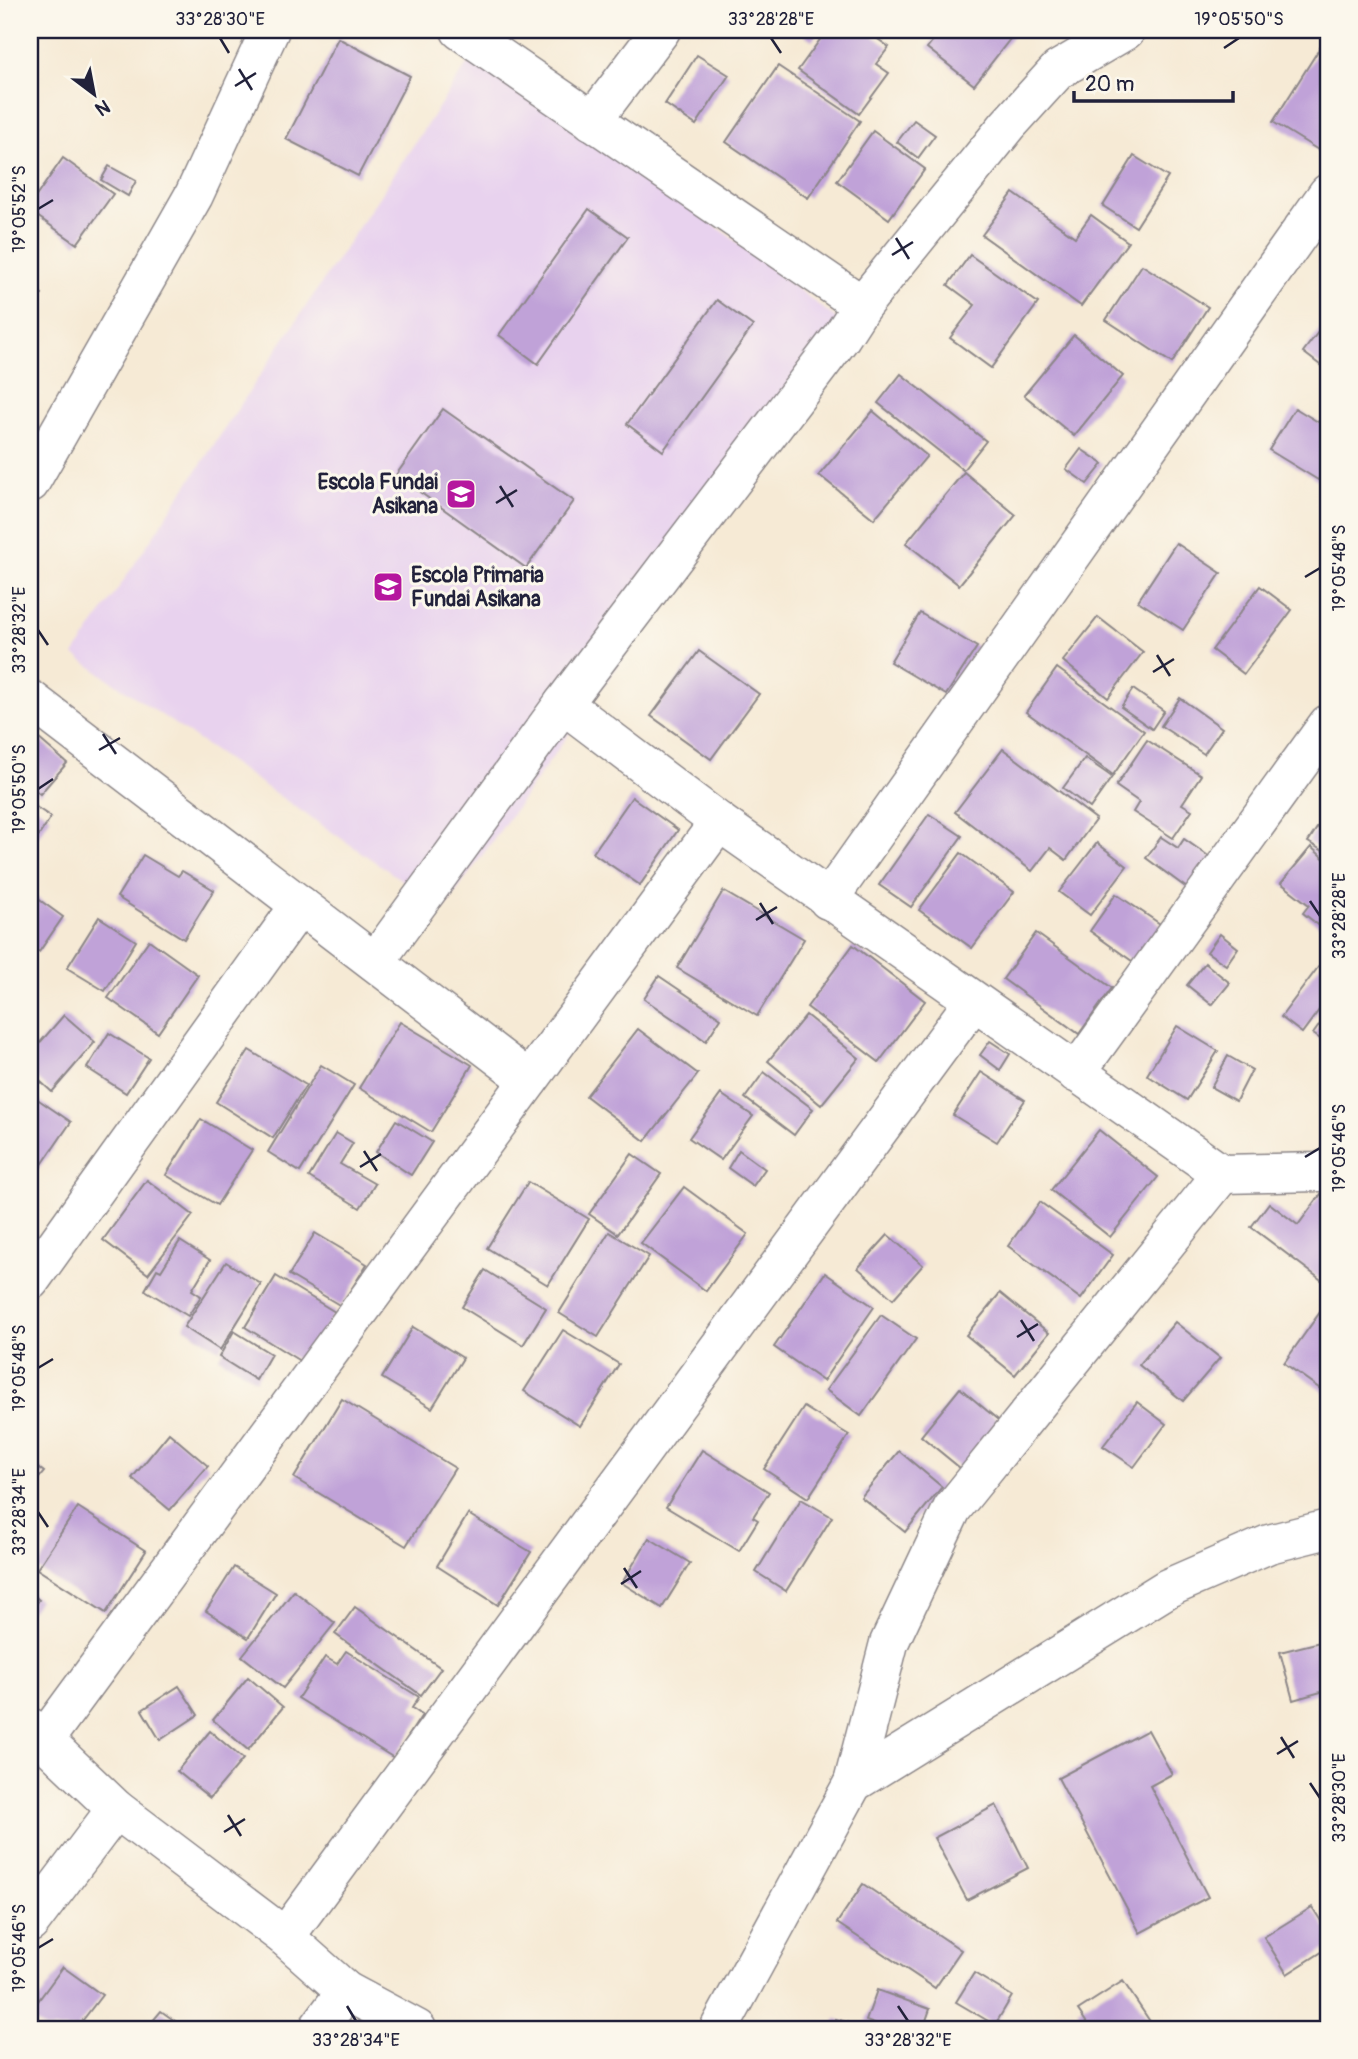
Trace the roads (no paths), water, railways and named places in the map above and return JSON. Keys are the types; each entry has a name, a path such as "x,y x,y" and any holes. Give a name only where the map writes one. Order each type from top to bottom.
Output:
{"street":[{"path":"30,482 194,195 270,30"},
{"path":"460,30 862,306"},
{"path":"592,121 661,30"},
{"path":"374,962 563,704 862,306 1008,125 1058,70 1126,30"},
{"path":"828,900 1328,193"},
{"path":"30,699 529,1080"},
{"path":"563,704 719,822 828,900 1222,1174 1319,1172 1328,1168"},
{"path":"1076,1073 1328,723"},
{"path":"417,2029 346,1991 285,1937 116,1809 37,1734 529,1080 719,822"},
{"path":"30,1281 300,905"},
{"path":"285,1937 973,1002"},
{"path":"719,2029 853,1783 889,1643 952,1509 1222,1174"},
{"path":"853,1783 1168,1588 1269,1544 1328,1529"},
{"path":"30,1923 116,1809"},
{"path":"318,2029 346,1991"}],"place":[{"name":"Escola Fundai Asikana","path":"461,494"},
{"name":"Escola Primaria Fundai Asikana","path":"388,587"}]}
